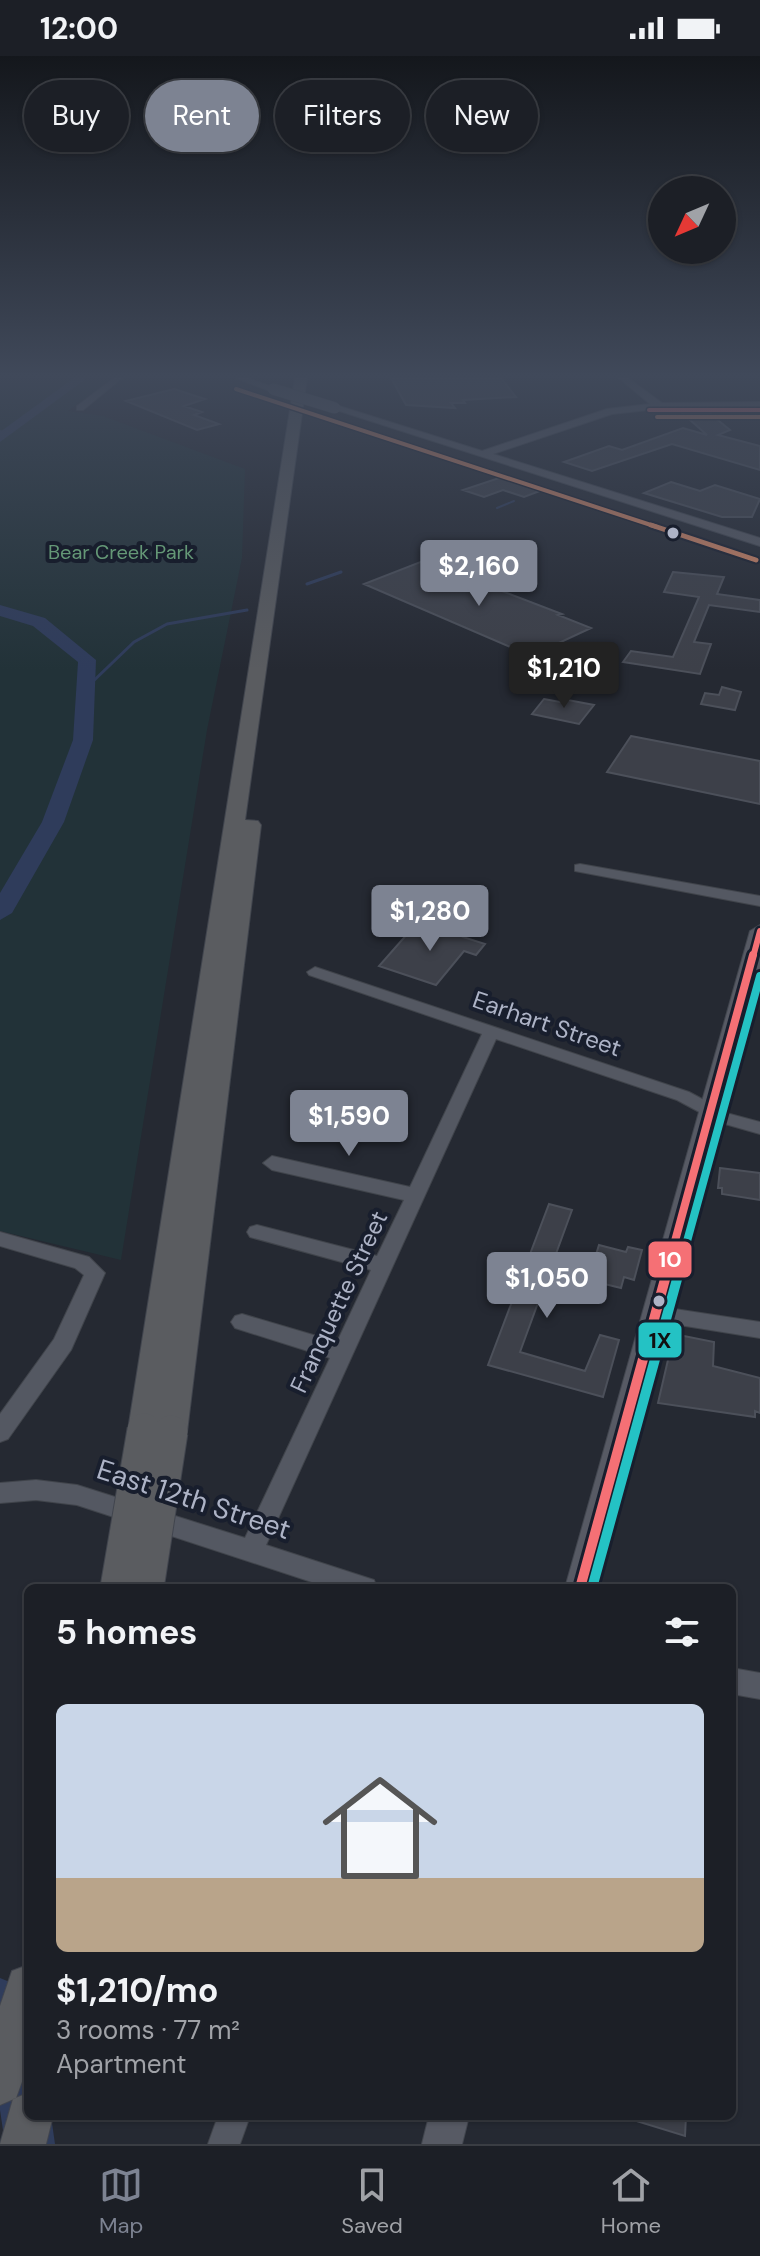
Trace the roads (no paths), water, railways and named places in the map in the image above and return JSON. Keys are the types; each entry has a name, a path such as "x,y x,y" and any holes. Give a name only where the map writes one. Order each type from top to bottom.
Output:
{"highway":[{"path":"147,1584 158,1431 294,475"},
{"path":"118,1584 158,1431"},
{"path":"0,2082 24,2001"},
{"path":"22,2144 29,2120"}],"main road":[{"path":"540,475 760,549"},
{"path":"545,475 754,540"},
{"path":"693,527 754,540"},
{"path":"581,1584 760,931"},
{"path":"442,2144 448,2120"}],"street":[{"path":"580,868 760,901"},
{"name":"Earhart Street","path":"315,972 683,1096 712,1112 760,1128"},
{"name":"Franquette Street","path":"251,1551 492,1030"},
{"path":"272,1163 417,1196"},
{"path":"257,1232 384,1266"},
{"path":"0,1239 91,1266 94,1282 63,1344 0,1432"},
{"path":"655,1314 760,1330"},
{"path":"242,1322 343,1353"},
{"name":"East 12th Street","path":"0,1493 36,1490 77,1495 353,1584"},
{"path":"736,1682 760,1686"},
{"path":"224,2144 233,2120"}],"waterway":[{"path":"497,508 514,501"},
{"path":"307,584 341,572"},
{"path":"0,610 39,622 87,660 83,740 53,822 0,913"},
{"path":"85,689 134,642 167,624 247,610"},
{"path":"0,2002 19,2068 24,2103"},
{"path":"27,2120 30,2144"}],"park label":[{"name":"Bear Creek Park","path":"121,552"}]}
